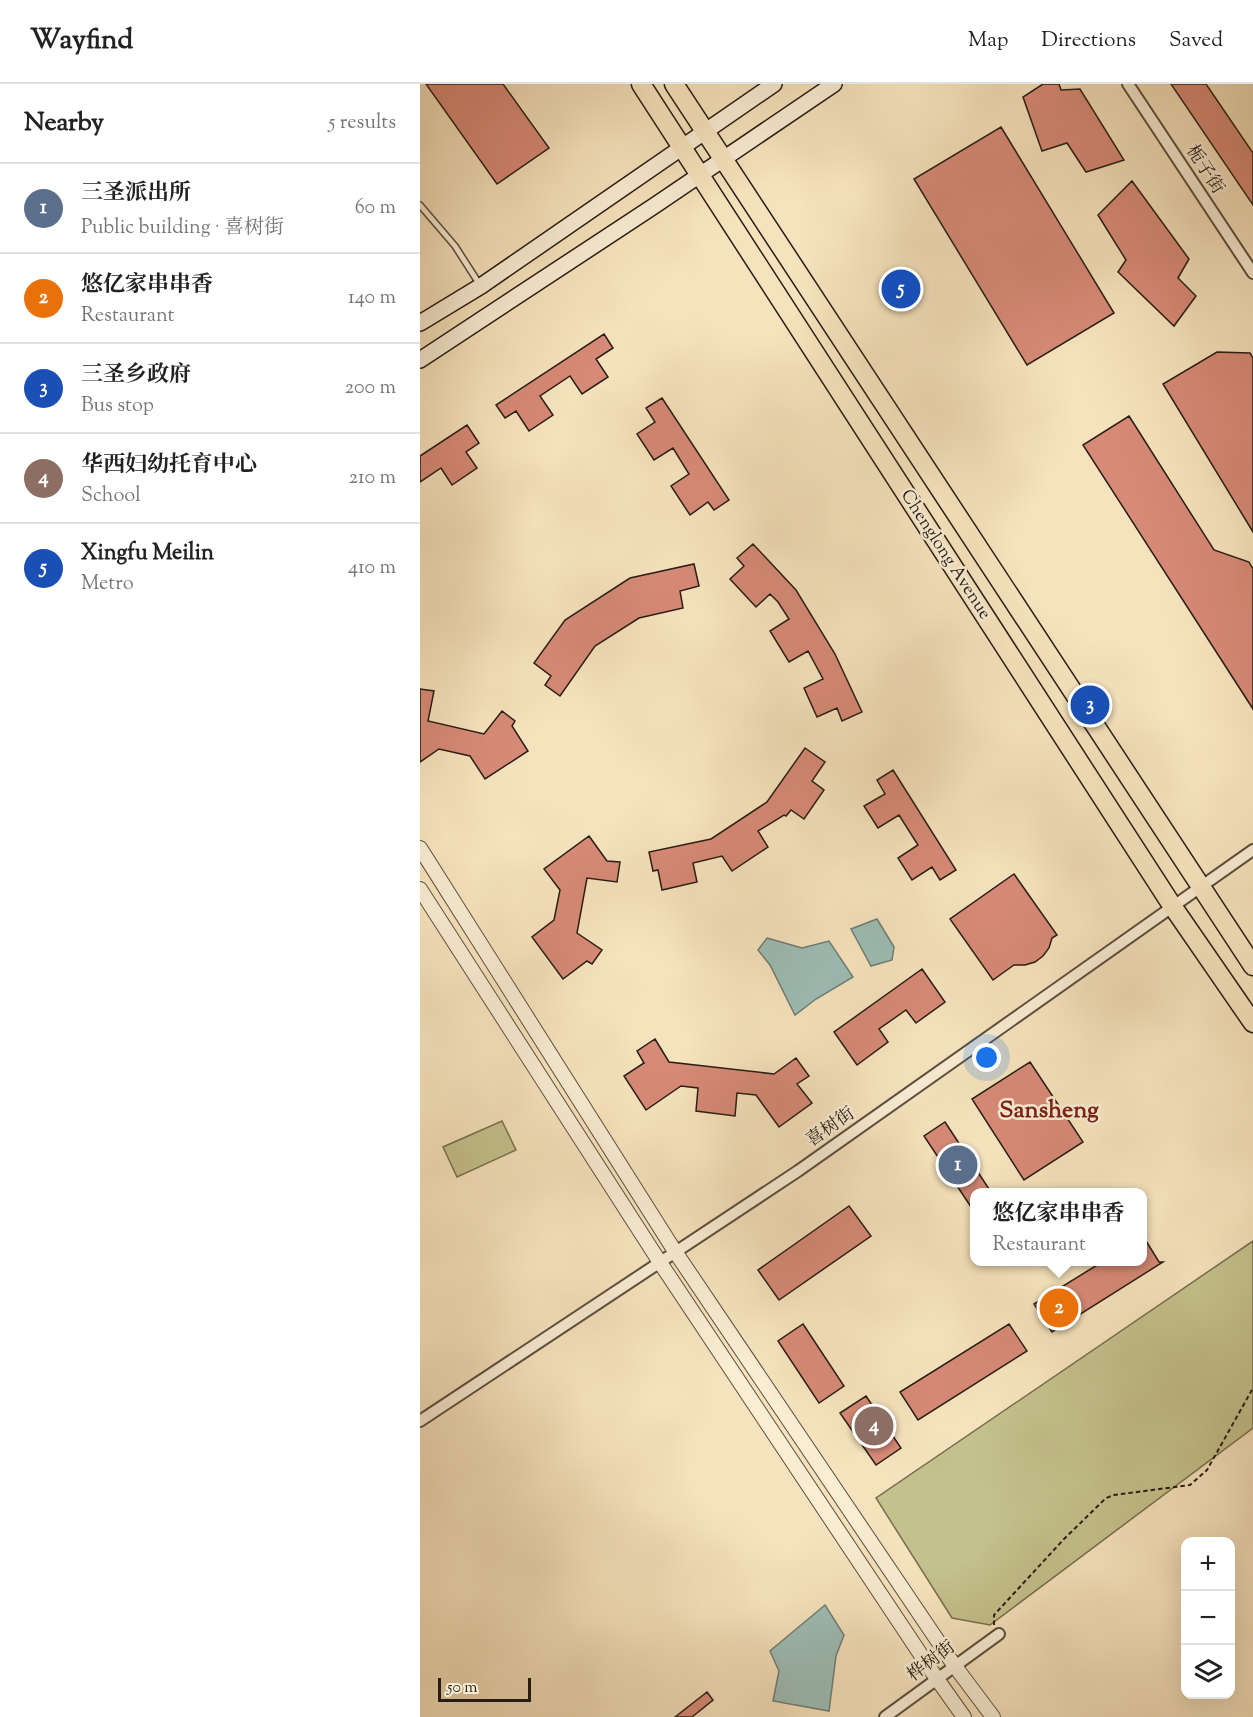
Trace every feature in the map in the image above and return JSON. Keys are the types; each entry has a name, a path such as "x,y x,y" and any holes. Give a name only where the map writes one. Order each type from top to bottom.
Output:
{"highway":[{"name":"Chenglong Avenue","path":"641,84 1173,907 1253,1023"},
{"name":"Chenglong Avenue","path":"674,84 1253,966"}],"main road":[{"path":"420,323 481,286 774,84"},
{"path":"420,360 700,176 723,158 834,84"}],"street":[{"name":"栀子街","path":"1128,84 1253,273"},
{"path":"420,848 676,1253 954,1665 993,1717"},
{"name":"喜树街","path":"420,1421 661,1264 798,1171 1253,850"},
{"path":"420,889 661,1264 964,1717"},
{"name":"桦树街","path":"885,1717 996,1636"}],"lane":[{"path":"420,204 455,246 481,286"}],"path":[{"path":"996,1636 993,1614 1106,1498 1190,1485 1207,1470 1253,1388"}],"shaded area":[{"path":"502,1121 516,1150 457,1177 443,1147"},
{"path":"1253,1241 1253,1428 990,1625 952,1618 876,1498"}],"water":[{"path":"877,919 894,947 892,960 871,966 851,929"},
{"path":"767,938 802,948 829,941 853,977 816,999 795,1015 770,965 758,950"},
{"path":"825,1605 844,1635 836,1656 829,1711 773,1701 779,1671 770,1651"}],"building":[{"path":"426,84 503,84 549,148 497,184"},
{"path":"1043,84 1059,84 1061,90 1080,89 1124,160 1086,172 1067,143 1042,151 1023,97"},
{"path":"1171,84 1206,84 1253,153 1253,205"},
{"path":"1001,127 1114,313 1027,365 914,179"},
{"path":"1132,181 1189,259 1178,278 1196,296 1174,326 1118,272 1126,260 1098,215"},
{"path":"604,334 613,348 596,359 608,377 582,394 570,376 540,396 553,415 529,431 516,411 505,418 496,405"},
{"path":"1217,352 1250,353 1253,358 1253,532 1163,384"},
{"path":"662,398 729,500 714,510 708,502 690,515 671,486 689,474 673,448 654,460 637,434 655,422 646,408"},
{"path":"1129,416 1214,550 1249,562 1253,569 1253,709 1083,445"},
{"path":"467,425 479,443 466,452 477,468 452,485 441,468 420,482 420,456"},
{"path":"753,544 796,590 835,654 862,712 842,721 837,708 817,717 804,688 823,679 808,651 789,662 770,631 789,619 770,594 756,607 730,579 744,566 737,558"},
{"path":"694,564 699,586 680,591 683,608 639,618 595,646 560,696 545,685 551,676 534,663 565,620 630,578"},
{"path":"420,689 434,691 428,721 484,734 502,711 515,721 512,726 528,751 485,779 470,756 439,749 420,762"},
{"path":"805,748 825,762 812,781 824,790 804,819 791,810 786,816 784,815 758,831 768,847 732,871 722,856 693,863 697,882 662,890 658,870 653,871 649,852 711,839 767,802"},
{"path":"893,770 956,870 940,880 932,867 912,880 898,858 918,845 899,815 878,828 864,806 885,794 877,780"},
{"path":"589,836 607,861 620,862 617,882 587,878 577,933 602,950 592,964 587,961 563,979 532,937 554,920 560,890 544,869"},
{"path":"1014,874 1057,935 1052,938 1043,956 1035,962 1014,965 993,980 950,919"},
{"path":"922,969 945,1002 916,1023 906,1010 879,1029 888,1042 857,1065 834,1032"},
{"path":"655,1039 669,1062 774,1074 796,1058 809,1076 797,1084 812,1103 779,1127 756,1095 737,1093 735,1116 696,1111 698,1088 681,1086 646,1110 624,1076 644,1063 637,1051"},
{"path":"1030,1062 1083,1142 1024,1180 972,1099"},
{"path":"945,1122 988,1188 970,1188 970,1205 924,1136"},
{"path":"849,1206 871,1236 779,1300 758,1270"},
{"path":"1147,1242 1159,1262 1163,1262 1052,1332 1034,1304 1096,1266 1147,1266"},
{"path":"803,1324 844,1386 819,1403 778,1341"},
{"path":"1009,1324 1027,1351 918,1420 900,1392"},
{"path":"866,1396 901,1448 876,1465 840,1413"},
{"path":"707,1692 713,1700 692,1717 675,1717"}],"place":[{"name":"Xingfu Meilin","path":"901,289"},
{"name":"三圣乡政府","path":"1090,705"},
{"name":"三圣派出所","path":"958,1165"},
{"name":"悠亿家串串香","path":"1059,1308"},
{"name":"华西妇幼托育中心","path":"874,1426"}],"district":[{"name":"Sansheng","path":"1049,1111"}]}
